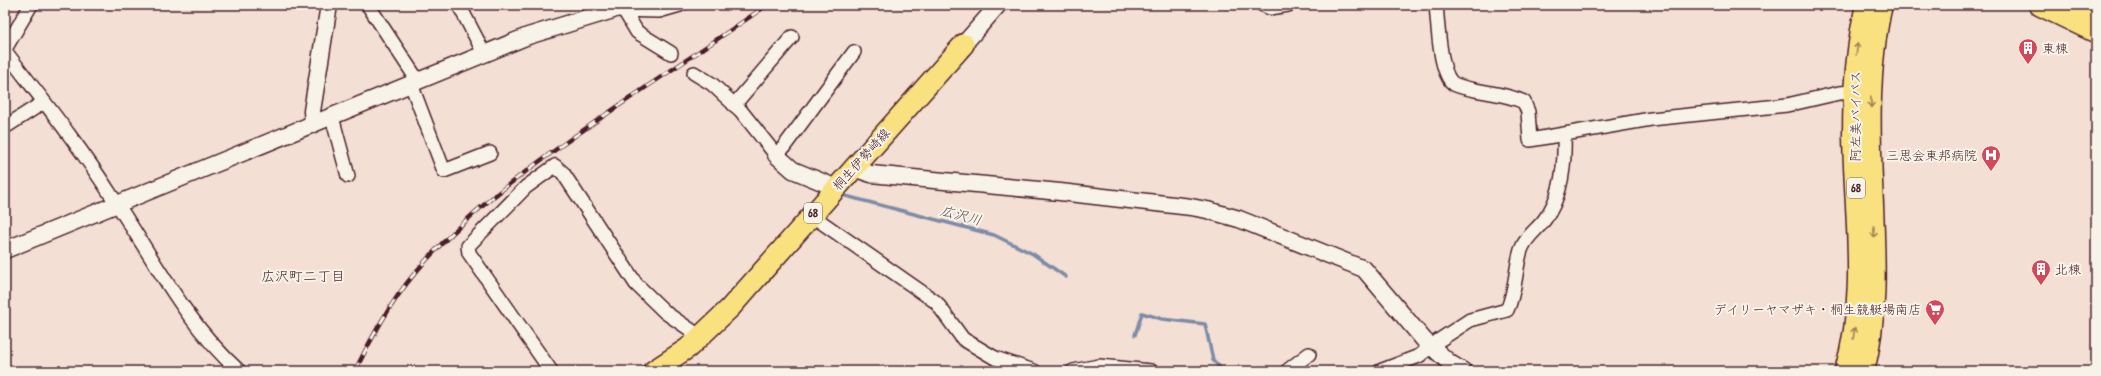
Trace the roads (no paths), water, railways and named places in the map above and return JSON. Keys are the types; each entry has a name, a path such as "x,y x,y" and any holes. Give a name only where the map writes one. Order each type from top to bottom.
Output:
{"highway":[{"path":"2040,5 2096,32"},
{"path":"2074,5 2096,18"}],"main road":[{"name":"阿左美バイパス","path":"1846,371 1854,334 1858,285 1854,92 1856,56 1866,5"},
{"name":"阿左美バイパス","path":"1864,371 1875,307 1871,83 1876,38 1882,5"},
{"name":"桐生伊勢崎線","path":"653,371 688,348 730,308 964,44"}],"street":[{"path":"31,5 5,50 117,203 196,326 214,349 239,371"},
{"path":"313,124 312,111 329,5"},
{"path":"368,5 414,82 444,171 490,153"},
{"path":"459,5 484,53"},
{"path":"5,250 528,36 616,9 659,11 680,5"},
{"path":"964,44 998,5"},
{"path":"1263,5 1270,8 1288,5"},
{"path":"1436,5 1439,39 1446,76 1455,85 1489,91 1524,102 1528,112 1530,140 1564,136 1651,119 1787,105 1839,93 1854,92"},
{"path":"616,9 637,32 671,53"},
{"path":"734,105 792,37"},
{"path":"776,154 783,148 854,52"},
{"path":"694,73 708,82 734,105 750,121 776,154 793,170 827,184 834,190"},
{"path":"5,127 44,102"},
{"path":"332,116 348,176"},
{"path":"1380,371 1419,356 1438,341 1470,320 1507,310 1522,249 1530,234 1548,215 1556,196 1564,162 1564,136"},
{"path":"551,371 469,253 468,246 470,241 526,187 555,166 573,188 636,284 666,313 701,337"},
{"path":"853,168 871,174 1060,192 1191,207 1239,218 1364,269 1431,347 1450,363 1463,371"},
{"path":"811,216 936,302 963,339 995,358 1033,371"},
{"path":"1287,371 1309,354"},
{"path":"1073,371 1099,366 1151,371"}],"waterway":[{"name":"広沢川","path":"842,195 994,235 1033,254 1066,277"},
{"path":"1135,335 1142,313 1162,319 1205,324 1213,360 1223,371"}],"railway":[{"path":"355,371 382,320 397,296 415,273 453,232 517,178 562,145 767,5"}],"place":[{"name":"東棟","path":"2028,65"},
{"name":"三思会東邦病院","path":"1991,172"},
{"name":"北棟","path":"2041,286"},
{"name":"デイリーヤマザキ・桐生競艇場南店","path":"1935,326"}],"district":[{"name":"広沢町二丁目","path":"303,276"}]}
